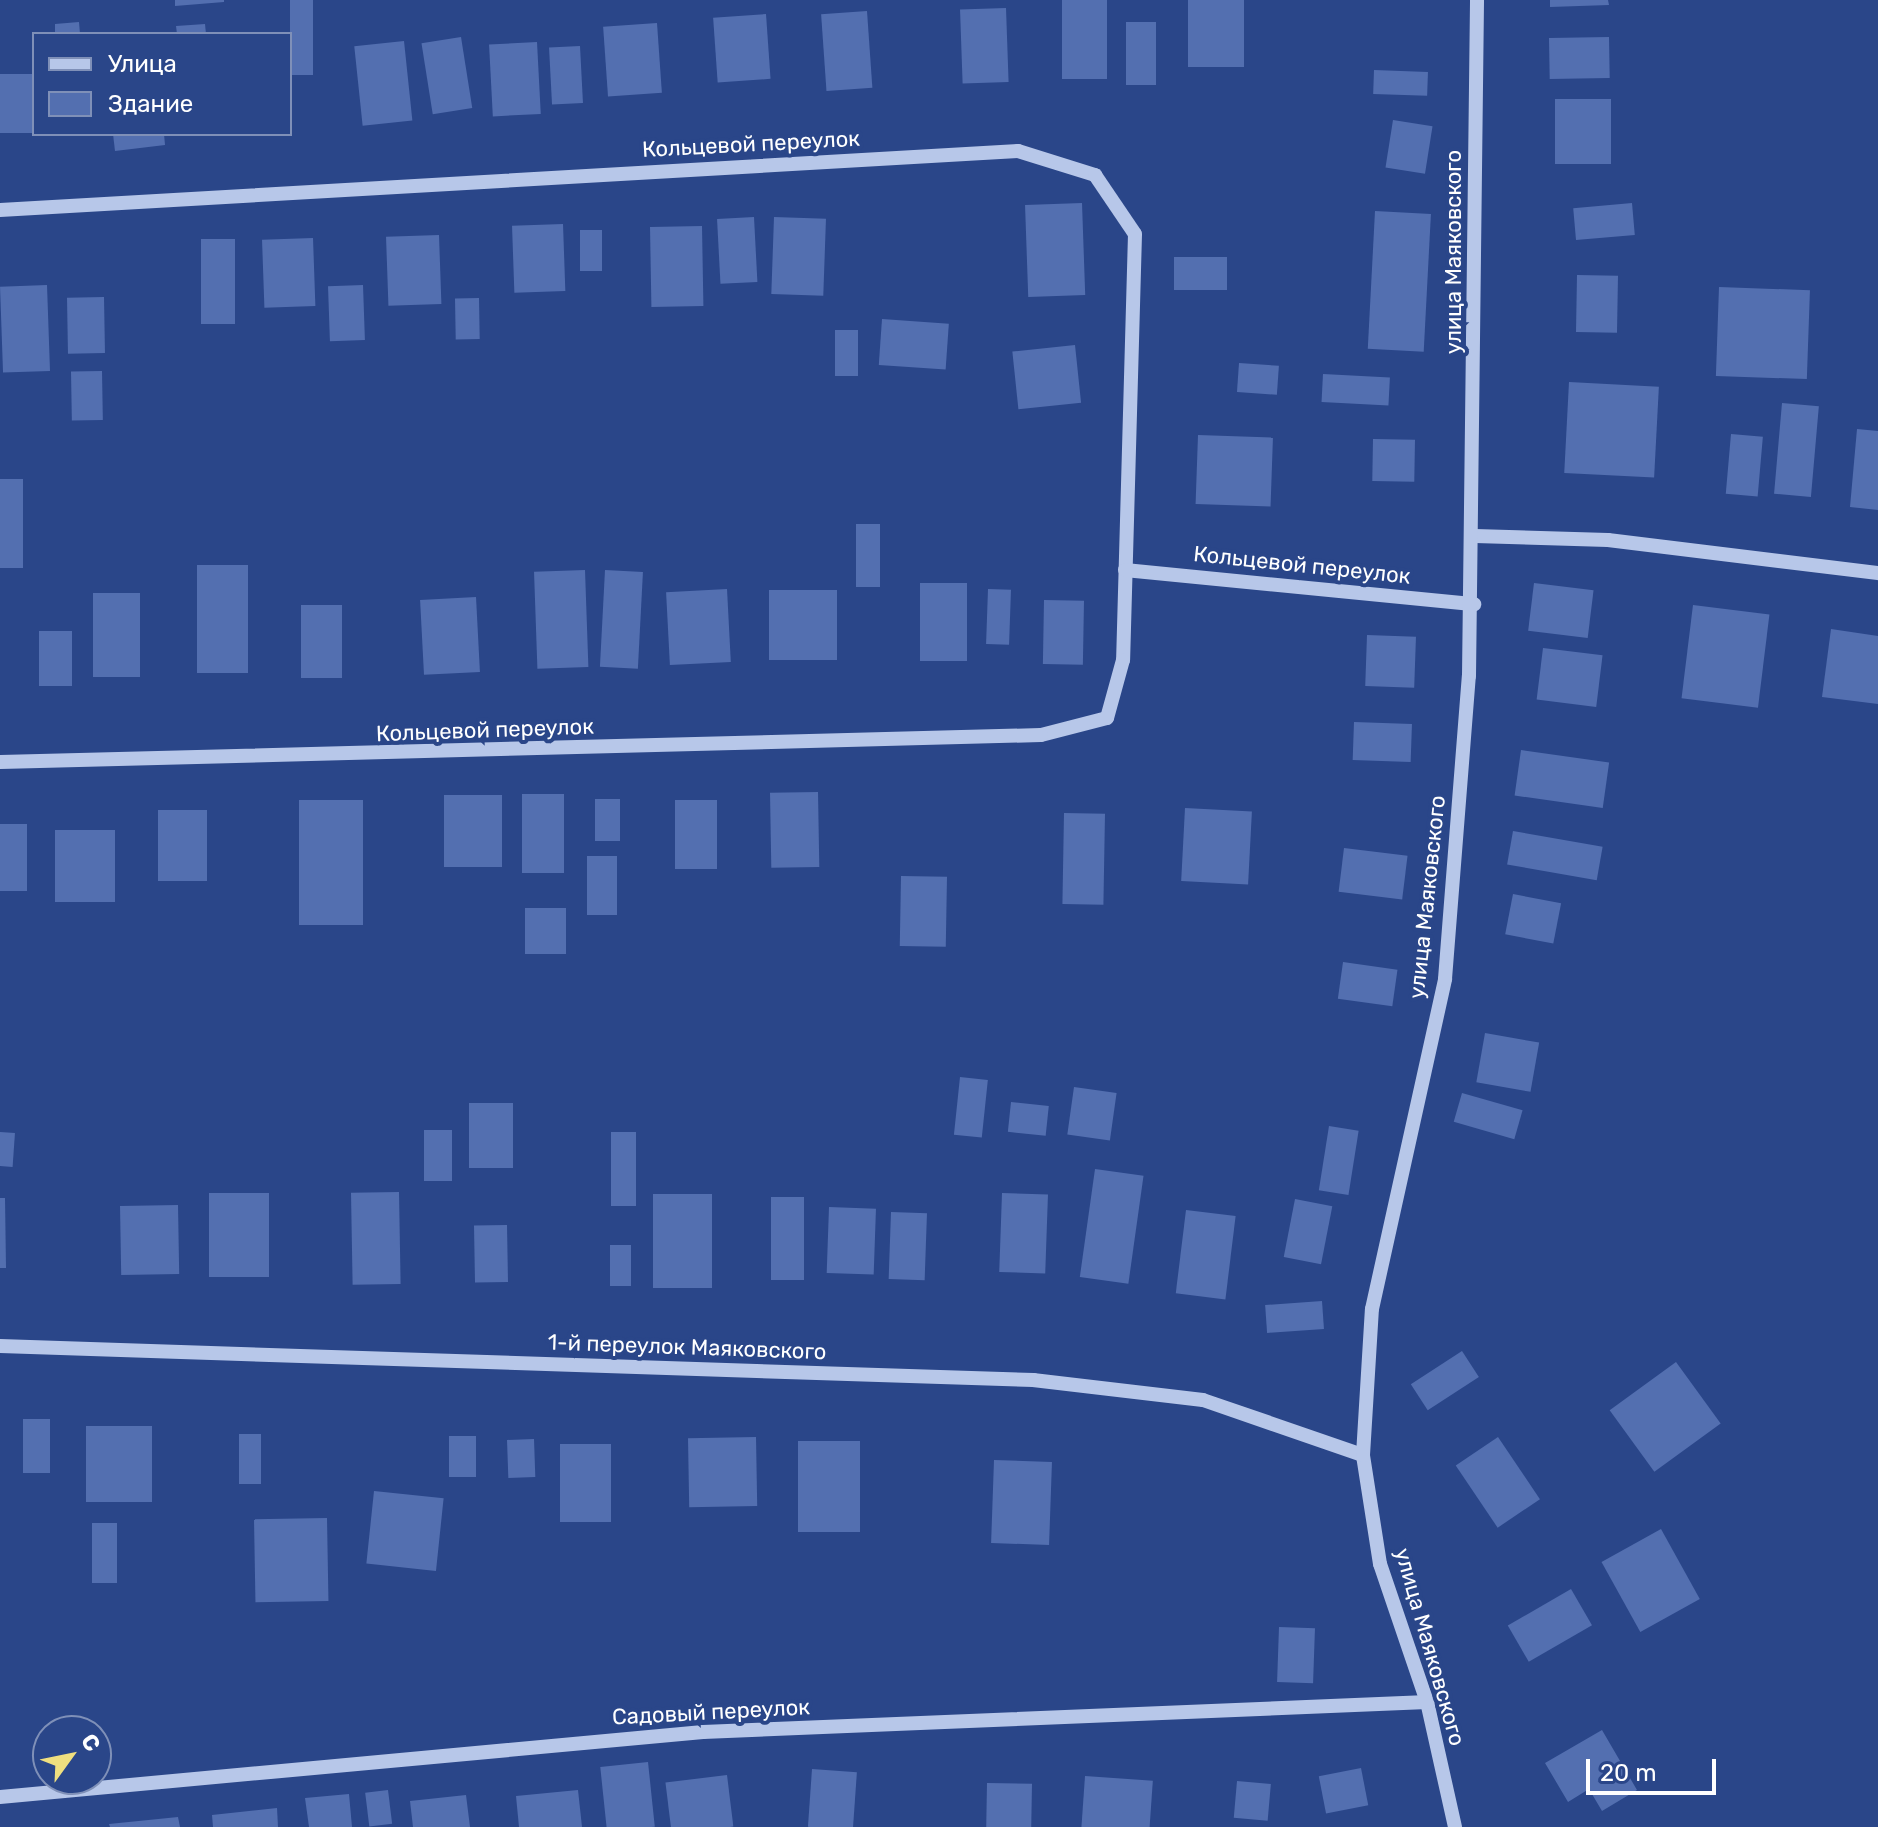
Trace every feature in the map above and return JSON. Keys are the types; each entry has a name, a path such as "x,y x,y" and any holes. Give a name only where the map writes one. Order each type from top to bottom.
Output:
{"street":[{"name":"улица Маяковского","path":"1455,1827 1427,1702 1380,1564 1363,1455 1372,1309 1445,979 1474,604 1477,0"},
{"name":"Кольцевой переулок","path":"0,210 1018,151 1095,175 1135,234 1123,660 1107,718 1041,735 0,762"},
{"path":"1475,536 1608,540 1878,573"},
{"name":"Кольцевой переулок","path":"1125,570 1474,604"},
{"name":"1-й переулок Маяковского","path":"0,1346 1033,1380 1203,1400 1363,1455"},
{"name":"Садовый переулок","path":"0,1797 703,1732 1427,1702"}],"building":[{"path":"175,0 224,0 224,2 175,6"},
{"path":"290,0 313,0 313,75 292,75"},
{"path":"1062,0 1107,0 1107,79 1062,79"},
{"path":"1188,0 1244,0 1244,67 1188,67"},
{"path":"1550,0 1608,0 1609,5 1550,7"},
{"path":"1006,8 1009,82 963,84 960,10"},
{"path":"867,11 872,88 826,91 821,14"},
{"path":"766,14 771,79 718,83 713,18"},
{"path":"79,22 80,32 55,32 55,24"},
{"path":"1126,22 1156,22 1156,85 1126,85"},
{"path":"657,23 662,93 608,97 603,27"},
{"path":"205,24 206,32 177,32 176,26"},
{"path":"461,37 472,108 433,114 421,43"},
{"path":"1609,37 1610,78 1550,79 1549,38"},
{"path":"404,41 412,121 363,126 354,46"},
{"path":"537,42 541,114 493,116 489,45"},
{"path":"580,46 583,103 552,105 549,48"},
{"path":"1374,70 1428,72 1427,96 1373,94"},
{"path":"0,74 32,74 32,133 0,133"},
{"path":"1555,99 1611,99 1611,164 1555,164"},
{"path":"1393,120 1433,126 1425,174 1385,167"},
{"path":"113,136 164,136 165,145 115,151"},
{"path":"1082,203 1085,295 1028,297 1025,205"},
{"path":"1632,203 1635,235 1576,240 1573,208"},
{"path":"1375,211 1431,214 1424,352 1368,349"},
{"path":"754,217 757,282 720,284 717,219"},
{"path":"774,217 826,219 823,296 771,294"},
{"path":"563,224 565,291 514,293 512,226"},
{"path":"702,226 703,306 651,307 650,227"},
{"path":"580,230 602,230 602,271 580,271"},
{"path":"439,235 441,304 388,306 386,237"},
{"path":"313,238 315,306 264,308 262,240"},
{"path":"201,239 235,239 235,324 201,324"},
{"path":"1174,257 1227,257 1227,290 1174,290"},
{"path":"1577,275 1618,276 1617,333 1576,332"},
{"path":"47,285 50,371 3,373 0,287"},
{"path":"363,285 365,340 330,341 328,286"},
{"path":"1719,287 1810,290 1807,379 1716,376"},
{"path":"104,297 105,353 68,354 67,298"},
{"path":"455,298 479,298 480,339 456,339"},
{"path":"882,319 949,324 946,370 879,365"},
{"path":"835,330 858,330 858,376 835,376"},
{"path":"1075,345 1081,403 1018,409 1012,352"},
{"path":"1239,363 1279,366 1277,395 1237,392"},
{"path":"102,371 103,420 72,421 71,372"},
{"path":"1323,374 1390,378 1388,405 1322,402"},
{"path":"1569,382 1659,387 1654,478 1564,473"},
{"path":"1782,403 1819,406 1811,497 1774,494"},
{"path":"1857,429 1878,431 1878,510 1850,507"},
{"path":"1731,434 1763,437 1758,497 1726,494"},
{"path":"1198,435 1273,438 1271,507 1196,504"},
{"path":"1373,439 1415,440 1414,482 1372,481"},
{"path":"0,479 23,479 23,568 0,568"},
{"path":"856,524 880,524 880,587 856,587"},
{"path":"197,565 248,565 248,673 197,673"},
{"path":"585,570 588,667 537,669 534,572"},
{"path":"605,570 643,572 638,669 600,667"},
{"path":"920,583 967,583 967,661 920,661"},
{"path":"1534,583 1594,590 1588,638 1528,631"},
{"path":"727,589 731,662 670,665 666,592"},
{"path":"988,589 1011,590 1009,645 986,644"},
{"path":"769,590 837,590 837,660 769,660"},
{"path":"93,593 140,593 140,677 93,677"},
{"path":"476,597 480,672 424,675 420,600"},
{"path":"1044,600 1084,601 1083,665 1043,664"},
{"path":"301,605 342,605 342,678 301,678"},
{"path":"1693,605 1769,614 1758,708 1682,698"},
{"path":"1831,629 1878,636 1878,704 1822,697"},
{"path":"39,631 72,631 72,686 39,686"},
{"path":"1367,635 1416,637 1414,688 1365,686"},
{"path":"1543,648 1603,655 1596,707 1537,700"},
{"path":"1354,722 1412,724 1411,762 1353,760"},
{"path":"1521,750 1609,762 1603,808 1515,796"},
{"path":"818,792 819,867 771,868 770,793"},
{"path":"522,794 564,794 564,873 522,873"},
{"path":"444,795 502,795 502,867 444,867"},
{"path":"595,799 620,799 620,841 595,841"},
{"path":"299,800 363,800 363,925 299,925"},
{"path":"675,800 717,800 717,869 675,869"},
{"path":"1185,808 1252,812 1248,884 1181,881"},
{"path":"158,810 207,810 207,881 158,881"},
{"path":"1064,813 1105,814 1103,905 1062,904"},
{"path":"0,824 27,824 27,891 0,891"},
{"path":"55,830 115,830 115,902 55,902"},
{"path":"1513,831 1603,847 1597,880 1507,864"},
{"path":"1344,848 1408,856 1402,899 1339,892"},
{"path":"587,856 617,856 617,915 587,915"},
{"path":"901,876 947,877 946,947 900,946"},
{"path":"1513,894 1561,903 1553,944 1505,934"},
{"path":"525,908 566,908 566,954 525,954"},
{"path":"1343,962 1397,970 1392,1006 1338,999"},
{"path":"1485,1033 1539,1043 1530,1092 1476,1082"},
{"path":"960,1077 988,1080 982,1138 954,1135"},
{"path":"1074,1087 1117,1093 1110,1141 1067,1135"},
{"path":"1462,1093 1523,1110 1514,1139 1454,1122"},
{"path":"1011,1102 1049,1106 1046,1136 1008,1132"},
{"path":"469,1103 513,1103 513,1168 469,1168"},
{"path":"1329,1126 1359,1131 1348,1195 1319,1190"},
{"path":"424,1130 452,1130 452,1181 424,1181"},
{"path":"0,1132 15,1133 13,1167 0,1166"},
{"path":"611,1132 636,1132 636,1206 611,1206"},
{"path":"1095,1169 1144,1176 1128,1284 1080,1277"},
{"path":"399,1192 401,1284 353,1285 351,1193"},
{"path":"209,1193 269,1193 269,1277 209,1277"},
{"path":"1002,1193 1048,1195 1045,1274 999,1272"},
{"path":"653,1194 712,1194 712,1288 653,1288"},
{"path":"771,1197 804,1197 804,1280 771,1280"},
{"path":"0,1198 5,1198 6,1268 0,1268"},
{"path":"1295,1199 1332,1206 1321,1264 1284,1257"},
{"path":"178,1205 179,1274 121,1275 120,1206"},
{"path":"829,1207 876,1209 874,1275 827,1273"},
{"path":"1186,1210 1236,1216 1225,1299 1176,1293"},
{"path":"891,1212 927,1213 925,1280 889,1279"},
{"path":"507,1225 508,1282 475,1283 474,1226"},
{"path":"610,1245 631,1245 631,1286 610,1286"},
{"path":"1322,1301 1324,1329 1267,1333 1265,1305"},
{"path":"1462,1351 1479,1377 1428,1410 1411,1384"},
{"path":"1676,1362 1721,1423 1654,1472 1610,1410"},
{"path":"23,1419 50,1419 50,1473 23,1473"},
{"path":"86,1426 152,1426 152,1502 86,1502"},
{"path":"239,1434 261,1434 261,1484 239,1484"},
{"path":"449,1436 476,1436 476,1477 449,1477"},
{"path":"756,1437 757,1506 689,1507 688,1438"},
{"path":"1498,1437 1540,1499 1498,1528 1456,1466"},
{"path":"534,1439 535,1477 508,1478 507,1440"},
{"path":"798,1441 860,1441 860,1532 798,1532"},
{"path":"560,1444 611,1444 611,1522 560,1522"},
{"path":"994,1460 1052,1462 1049,1545 991,1543"},
{"path":"374,1491 444,1498 436,1571 366,1564"},
{"path":"327,1518 328,1601 255,1602 254,1519"},
{"path":"92,1523 117,1523 117,1583 92,1583"},
{"path":"1661,1529 1700,1599 1640,1632 1602,1562"},
{"path":"1571,1589 1592,1625 1529,1662 1508,1626"},
{"path":"1279,1627 1315,1628 1313,1683 1277,1682"},
{"path":"1602,1730 1637,1790 1602,1811 1589,1789 1568,1802 1545,1763"},
{"path":"648,1762 655,1827 607,1827 600,1767"},
{"path":"1361,1768 1368,1805 1326,1814 1319,1776"},
{"path":"812,1769 857,1772 853,1827 808,1827"},
{"path":"727,1775 733,1827 671,1827 665,1783"},
{"path":"1085,1776 1153,1781 1150,1827 1081,1827"},
{"path":"1237,1781 1271,1784 1268,1821 1234,1818"},
{"path":"987,1783 1032,1784 1031,1827 986,1827"},
{"path":"388,1790 392,1824 369,1827 365,1793"},
{"path":"578,1790 582,1827 519,1827 516,1796"},
{"path":"349,1794 352,1827 309,1827 305,1798"},
{"path":"466,1795 470,1827 413,1827 410,1801"},
{"path":"277,1808 278,1827 213,1827 212,1815"},
{"path":"178,1817 180,1827 110,1827 109,1824"}]}
